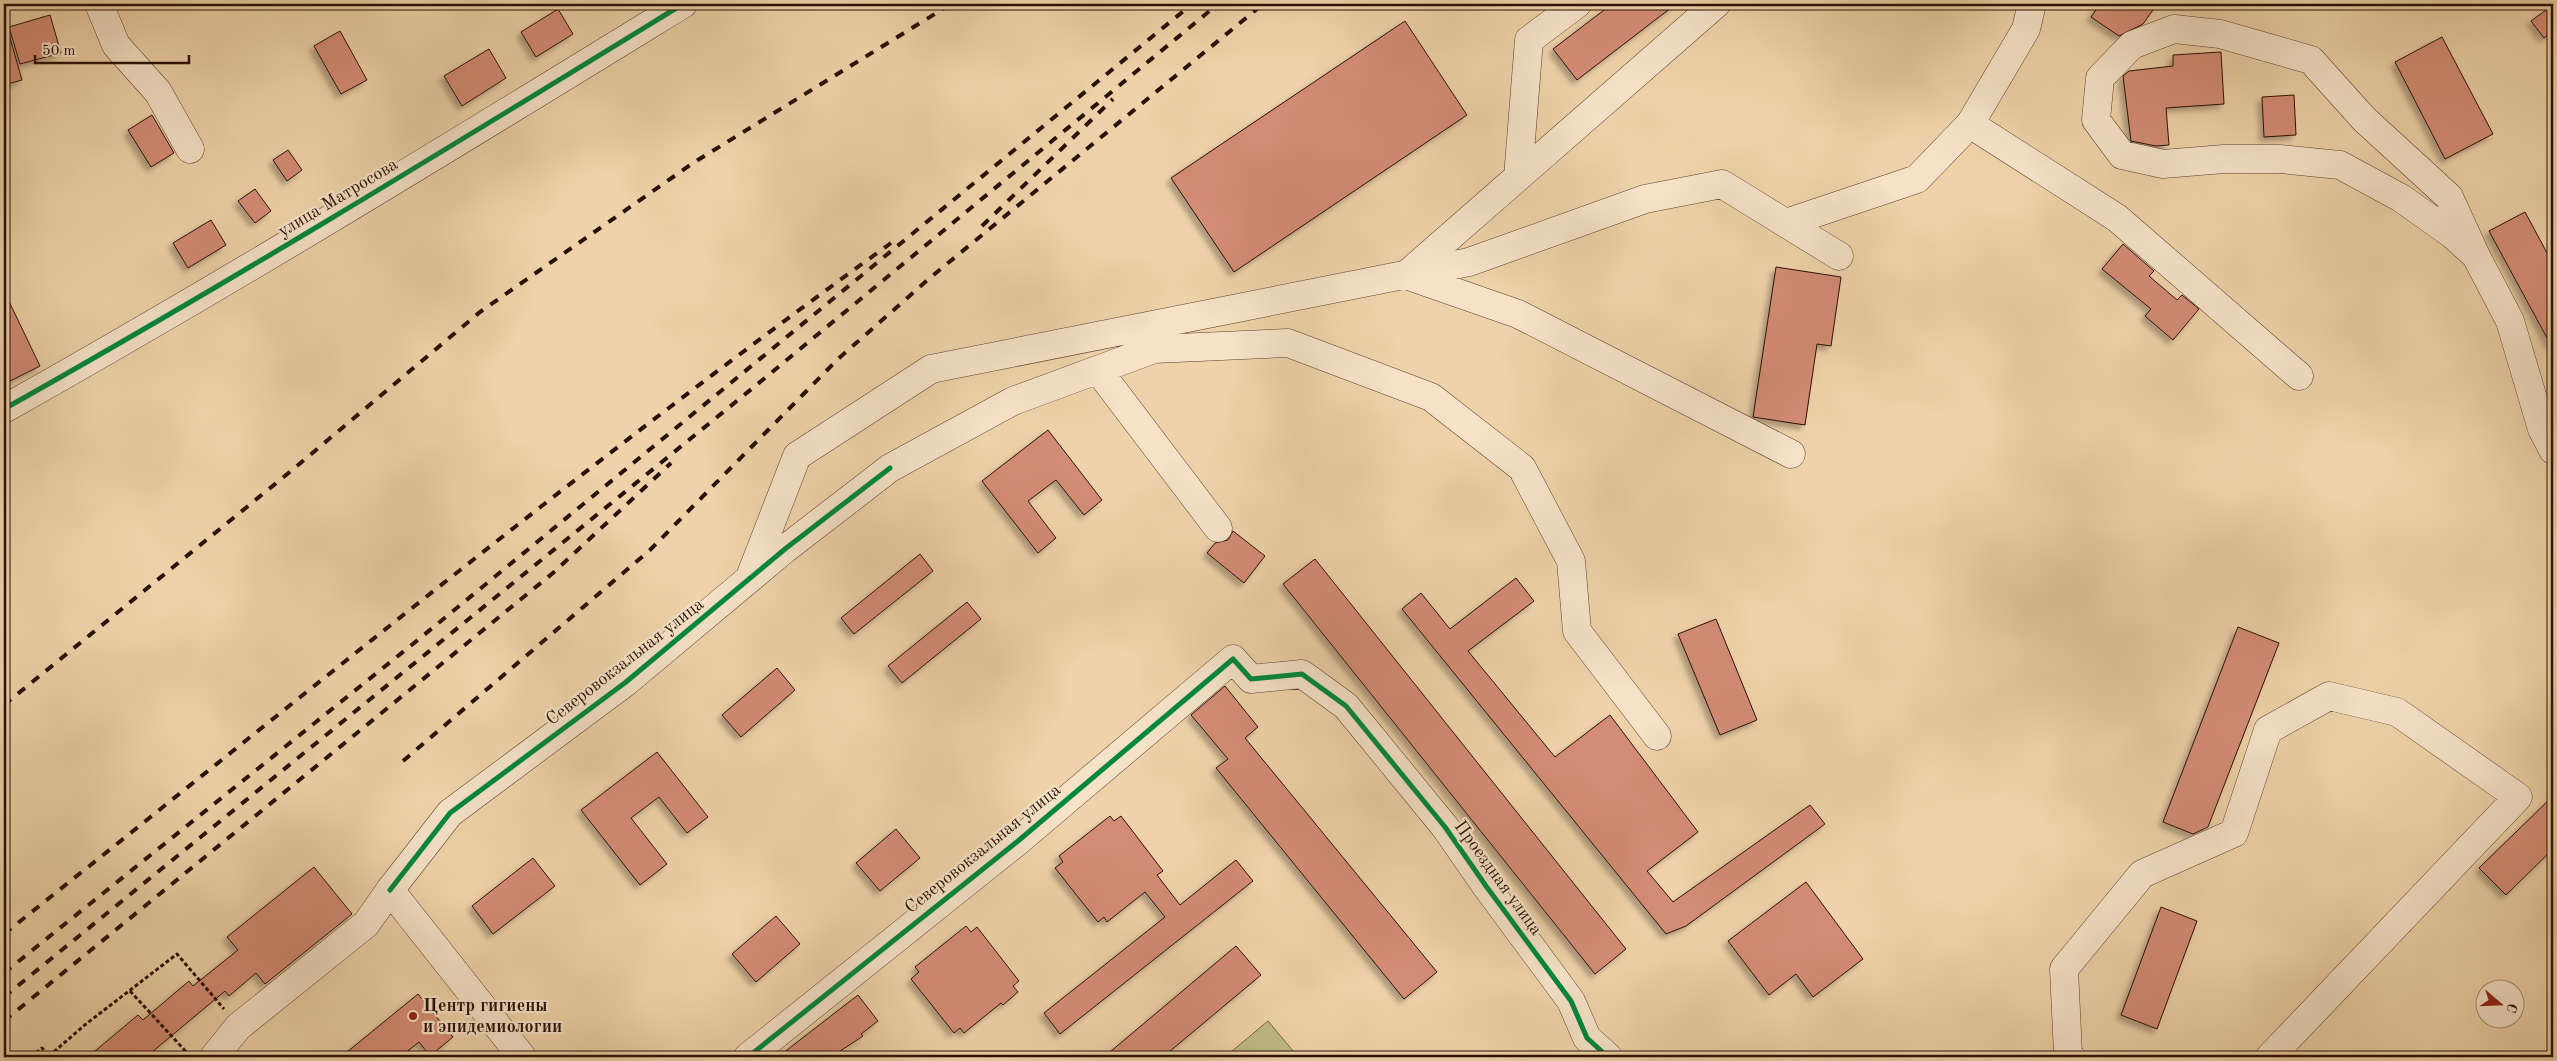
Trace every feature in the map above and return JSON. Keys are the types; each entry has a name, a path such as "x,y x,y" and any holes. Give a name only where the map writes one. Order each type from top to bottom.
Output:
{"street":[{"path":"99,4 116,45 158,92 190,149"},
{"name":"улица Матросова","path":"4,409 130,338 409,172 683,4"},
{"path":"1518,177 1530,40 1577,4"},
{"path":"1406,275 1716,4"},
{"path":"1786,223 1917,179 1970,124 2026,29 2032,4"},
{"path":"2476,256 2453,234 2401,198 2340,165 2280,159 2224,159 2163,164 2122,155 2096,120 2100,78 2132,45 2174,29 2220,34 2311,60 2364,119 2449,197 2476,256 2510,321 2542,429 2553,450"},
{"path":"1970,124 2116,218 2299,376"},
{"path":"750,579 797,456 931,369 1469,262 1645,199 1722,184 1839,256"},
{"path":"1406,275 1518,314 1791,454"},
{"name":"Северовокзальная улица","path":"214,1057 238,1027 366,924 450,813 626,682 750,579 890,468 1013,401 1154,350 1288,343 1431,396 1522,468 1571,561 1577,631 1657,736"},
{"path":"1098,370 1218,528"},
{"name":"Северовокзальная улица","path":"748,1057 1018,841 1233,659"},
{"name":"Проездная улица","path":"1233,659 1251,679 1302,674 1346,706 1445,827 1571,1001 1587,1038 1608,1057"},
{"path":"2071,1057 2068,1054 2064,968 2142,874 2234,833 2268,730 2329,696 2397,712 2518,797 2270,1057"},
{"path":"390,890 522,1057"}],"path":[{"path":"31,1057 42,1048 48,1056 86,1024 177,954 238,1027"},
{"path":"130,990 191,1057"}],"shaded area":[{"path":"1268,1021 1298,1057 1225,1057"}],"building":[{"path":"1612,4 1676,4 1577,80 1553,49"},
{"path":"2100,4 2157,4 2143,24 2119,36 2091,17"},
{"path":"2553,5 2553,31 2544,38 2531,21"},
{"path":"558,9 573,34 536,57 521,32"},
{"path":"50,15 61,53 20,64 9,27"},
{"path":"1405,21 1467,115 1234,272 1171,178"},
{"path":"8,31 22,80 4,85 4,32"},
{"path":"340,31 367,80 341,94 314,46"},
{"path":"2442,37 2493,134 2445,159 2395,62"},
{"path":"489,49 506,78 462,106 444,76"},
{"path":"2221,52 2224,104 2166,108 2169,145 2156,146 2131,141 2123,76 2129,71 2173,66 2173,55"},
{"path":"2294,95 2296,135 2264,137 2262,97"},
{"path":"152,115 174,153 151,167 128,130"},
{"path":"288,150 302,170 287,181 273,160"},
{"path":"255,189 271,211 255,223 238,201"},
{"path":"2525,212 2553,264 2553,349 2489,231"},
{"path":"211,220 226,245 188,268 173,243"},
{"path":"2123,244 2154,271 2149,276 2177,300 2182,295 2199,309 2173,340 2145,316 2151,309 2102,269"},
{"path":"1776,267 1841,277 1831,346 1817,344 1805,425 1753,417"},
{"path":"4,291 40,366 4,384"},
{"path":"1048,430 1102,500 1084,515 1056,480 1028,501 1056,538 1038,553 982,481"},
{"path":"1233,531 1265,556 1244,583 1207,553 1215,543 1228,540"},
{"path":"920,554 933,571 854,634 841,618"},
{"path":"1315,559 1626,949 1595,974 1283,584"},
{"path":"1516,578 1534,601 1468,651 1555,757 1610,715 1698,832 1647,871 1673,902 1810,805 1825,824 1686,926 1666,934 1402,609 1421,593 1450,629"},
{"path":"967,602 981,619 902,683 888,666"},
{"path":"1716,619 1757,720 1720,735 1678,634"},
{"path":"2238,627 2279,643 2208,827 2193,834 2163,822"},
{"path":"777,668 795,690 741,737 722,715"},
{"path":"1225,686 1258,727 1245,738 1437,972 1404,999 1216,768 1228,759 1191,715"},
{"path":"657,752 708,817 687,833 659,797 631,818 667,864 640,885 581,810"},
{"path":"2553,796 2553,849 2506,895 2479,868"},
{"path":"1110,816 1114,821 1121,816 1163,871 1157,875 1180,905 1236,860 1253,881 1060,1034 1044,1013 1165,917 1145,892 1107,922 1104,917 1098,922 1055,868 1063,862 1059,856"},
{"path":"896,829 920,858 880,891 856,863"},
{"path":"533,858 555,886 493,934 472,906"},
{"path":"314,867 352,914 265,984 256,973 229,996 225,991 146,1057 88,1057 138,1015 143,1020 189,981 193,986 238,950 227,937"},
{"path":"1806,882 1863,959 1813,997 1796,974 1769,995 1728,941"},
{"path":"2161,907 2197,921 2157,1029 2121,1015"},
{"path":"776,916 800,944 756,982 732,954"},
{"path":"966,926 971,932 977,927 1019,981 1013,986 1018,992 1003,1005 1001,1003 964,1033 960,1028 954,1033 911,979 919,972 915,967"},
{"path":"1236,946 1261,975 1163,1057 1104,1057"},
{"name":"Центр гигиены и эпидемиологии","path":"418,994 453,1037 430,1056 419,1042 400,1057 341,1057"},
{"path":"858,995 878,1021 861,1034 863,1036 831,1057 778,1057"}],"railway":[{"path":"4,705 291,471 480,312 693,163 951,4"},
{"path":"4,973 419,639 1192,4"},
{"path":"4,997 754,387 1218,4"},
{"path":"403,761 650,550 838,359 931,277 1263,4"},
{"path":"982,226 1113,99"},
{"path":"4,934 554,496 891,243"},
{"path":"4,1021 553,573 671,463"}],"cycle path":[{"path":"4,409 261,261 683,4"},
{"path":"390,890 450,813 626,682 785,549 890,468"},
{"path":"748,1057 1018,841 1233,659 1251,679 1302,674 1346,706 1445,827 1571,1001 1587,1038 1608,1057"}],"place":[{"name":"Центр гигиены и эпидемиологии","path":"413,1016"}]}
